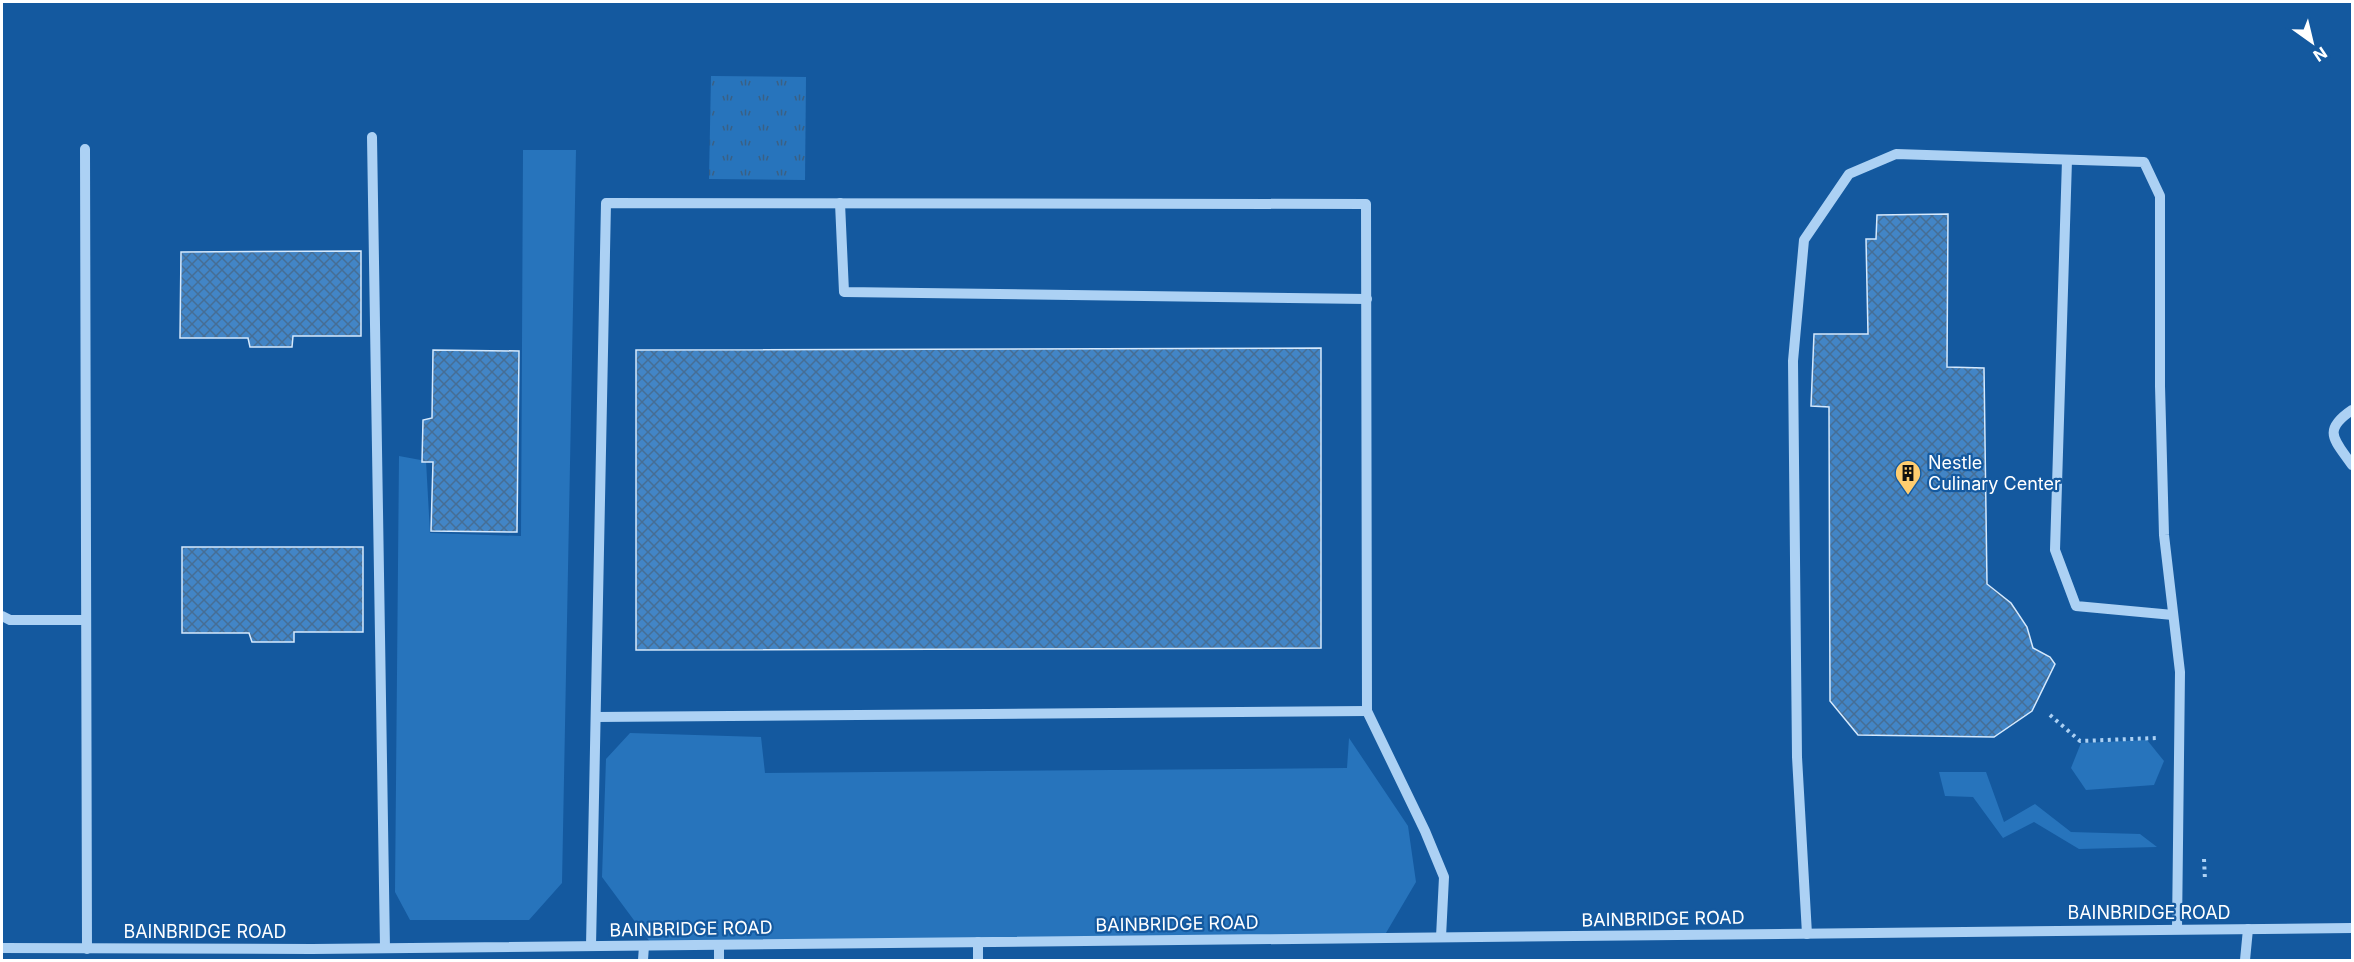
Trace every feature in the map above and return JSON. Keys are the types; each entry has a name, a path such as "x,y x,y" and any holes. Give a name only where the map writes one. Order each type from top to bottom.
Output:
{"street":[{"path":"372,137 385,948"},
{"path":"85,149 87,949"},
{"path":"1807,934 1797,757 1793,373 1804,240 1849,174 1896,154 2144,162 2160,196 2160,386 2164,535 2180,672 2177,929"},
{"path":"2067,160 2055,550 2076,606 2173,615"},
{"path":"591,946 606,202 1366,204 1367,711 1425,831 1444,877 1441,937"},
{"path":"840,203 844,292 1366,299"},
{"path":"2352,410 2337,421 2333,430 2337,442 2352,465"},
{"path":"2,616 10,620 86,620"},
{"path":"596,717 1367,711"},
{"name":"BAINBRIDGE ROAD","path":"2,948 286,955 385,948 2352,928"},
{"path":"2245,960 2248,929"},
{"path":"978,942 978,960"},
{"path":"719,945 720,960"},
{"path":"643,960 644,946"}],"green space":[{"path":"711,76 806,77 805,180 709,179"},
{"path":"523,150 576,150 562,883 529,920 410,920 395,892 399,456 426,461 430,533 521,536"},
{"path":"630,733 761,737 765,773 1347,768 1349,738 1408,826 1416,882 1383,938 653,946 602,877 606,759"},
{"path":"2147,740 2164,761 2154,785 2086,790 2071,768 2081,743"},
{"path":"1939,772 1986,772 2004,822 2035,804 2071,832 2140,834 2157,847 2079,849 2034,822 2003,838 1973,797 1945,796"}],"building":[{"name":"Nestle Culinary Center","path":"1948,214 1947,367 1984,368 1987,584 2011,603 2027,627 2033,648 2050,657 2055,664 2032,711 1994,737 1858,735 1830,701 1829,407 1811,406 1814,334 1868,334 1866,239 1876,239 1877,215"},
{"path":"361,251 361,336 293,336 292,347 250,347 248,338 180,338 181,252"},
{"path":"1321,348 1321,648 636,650 636,350"},
{"path":"433,350 519,351 517,532 431,531 433,462 422,462 423,420 432,418"},
{"path":"182,547 363,547 363,632 294,632 294,642 252,642 249,633 182,633"}],"place":[{"name":"Nestle Culinary Center","path":"1908,496"}]}
